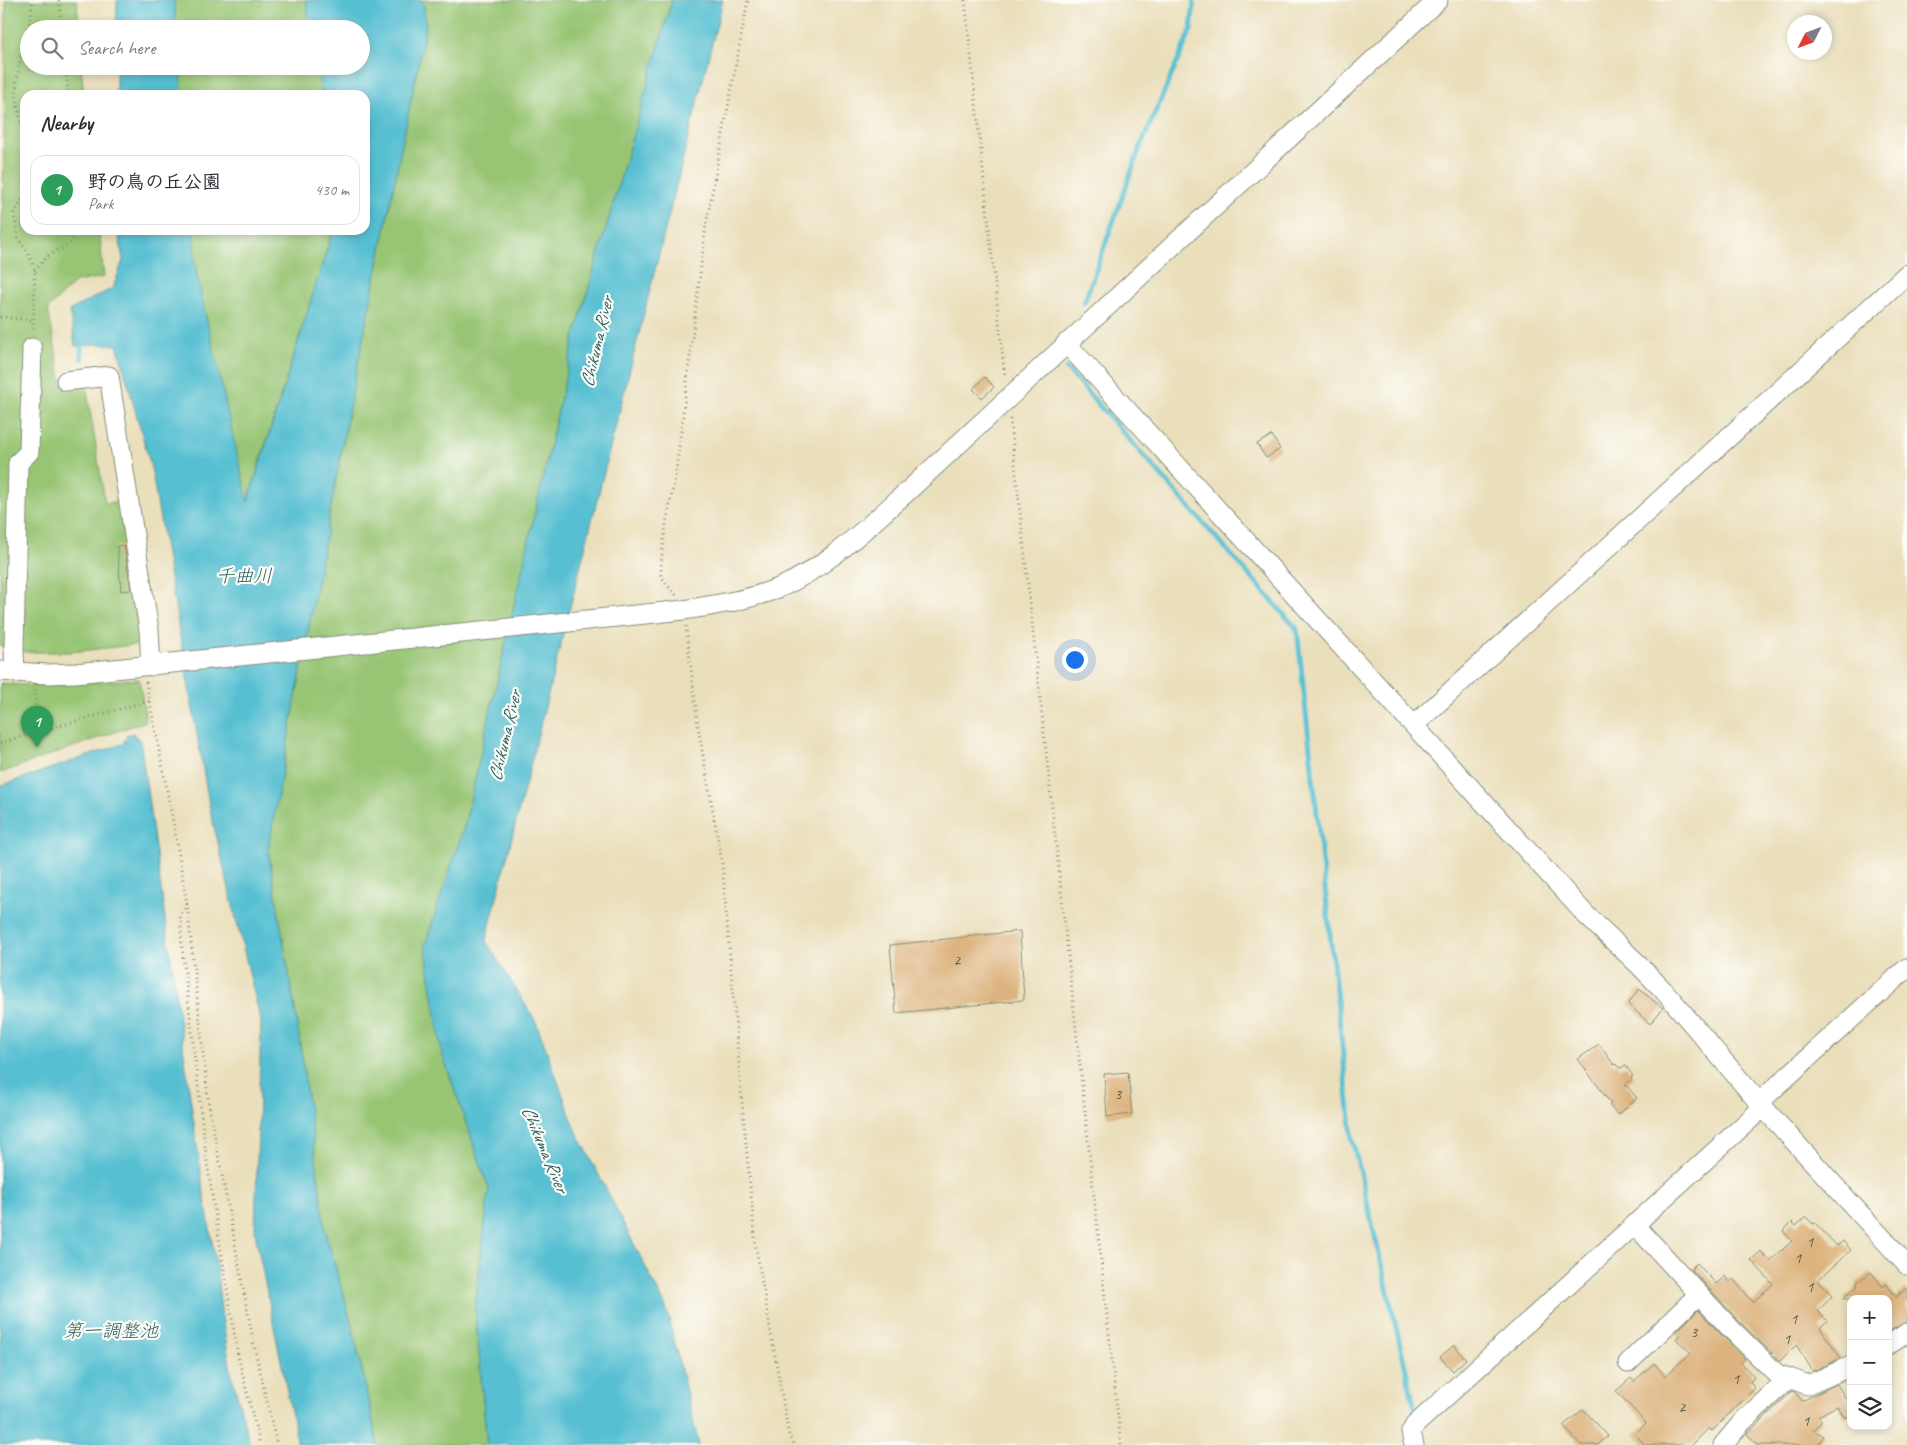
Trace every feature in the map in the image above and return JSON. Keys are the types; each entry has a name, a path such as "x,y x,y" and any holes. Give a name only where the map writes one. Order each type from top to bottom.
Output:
{"street":[{"path":"32,348 30,452 18,463 14,639 8,672 75,673 152,666 684,610 730,602 780,587 818,567 840,551 909,490 1438,0"},
{"path":"1414,725 1907,274"},
{"path":"1066,343 1586,915 1665,992 1761,1105 1907,1265"},
{"path":"66,381 109,376 149,630 152,666"},
{"path":"1414,1445 1411,1432 1419,1422 1758,1112 1766,1096 1907,968"},
{"path":"1634,1224 1732,1330 1777,1374 1808,1385 1847,1368"},
{"path":"1628,1363 1699,1294"},
{"path":"1892,1342 1907,1333"},
{"path":"1723,1445 1743,1421 1789,1378"}],"path":[{"path":"29,20 33,0"},
{"path":"59,0 61,20"},
{"path":"748,0 706,225 675,479 666,524 661,575 666,584 676,594 684,610 698,727 722,862 756,1248 789,1436 795,1445"},
{"path":"964,0 1121,1445"},
{"path":"20,63 16,83 17,109 20,117"},
{"path":"67,75 68,90"},
{"path":"20,204 14,214 18,239 28,252 35,271 32,348"},
{"path":"35,271 48,256 62,250 76,235"},
{"path":"0,318 33,320"},
{"path":"152,666 149,702 176,837 187,904 209,1106 254,1345 277,1445"},
{"path":"35,686 37,732"},
{"path":"0,743 149,702"},
{"path":"187,904 180,915 182,948 207,1163 238,1356 260,1445"}],"green space":[{"path":"6,0 77,0 78,20 20,20 20,75 82,75 83,90 20,90 20,235 100,235 104,277 75,282 48,309 62,385 86,385 105,503 126,501 142,644 71,652 26,652 0,646 0,260 3,203"},
{"path":"174,0 306,0 309,20 175,20"},
{"path":"423,0 672,0 575,335 465,824 425,945 442,1053 489,1189 475,1308 487,1445 378,1445 353,1329 326,1234 297,1022 268,849 351,398 426,26"},
{"path":"181,75 319,75 321,90 182,90"},
{"path":"193,235 331,235 247,503 196,272"},
{"path":"139,679 146,721 0,773 0,683 34,686"}],"water":[{"path":"117,0 174,0 175,20 116,20"},
{"name":"千曲川","path":"306,0 423,0 426,26 351,398 268,849 297,1022 326,1234 353,1329 378,1445 298,1445 255,1233 261,1022 210,810 151,467 117,345 75,346 70,310 113,288 123,260 119,235 193,235 196,272 248,502 331,235 370,235 370,90 321,90 319,75 370,75 370,20 309,20"},
{"name":"Chikuma River","path":"672,0 723,0 486,941 536,1022 575,1128 666,1307 699,1445 487,1445 475,1308 489,1189 442,1053 425,945 465,824 575,335"},
{"path":"116,75 181,75 182,90 116,90"},
{"name":"第一調整池","path":"134,733 135,737 140,740 231,1372 250,1445 0,1445 0,786 125,743 126,735"}],"building":[{"path":"985,377 994,387 982,398 973,389"},
{"path":"1272,435 1280,449 1266,458 1257,444"},
{"path":"124,545 131,590 121,591 117,546"},
{"path":"1020,931 1024,1000 896,1013 890,945"},
{"path":"1639,989 1663,1008 1650,1024 1628,1004"},
{"path":"1599,1044 1614,1065 1616,1064 1619,1068 1626,1066 1633,1076 1625,1084 1637,1098 1618,1115 1609,1105 1611,1104 1578,1059"},
{"path":"1128,1072 1132,1114 1107,1117 1104,1074"},
{"path":"1806,1217 1813,1224 1815,1223 1837,1246 1843,1241 1851,1250 1818,1280 1833,1295 1818,1311 1827,1321 1820,1328 1841,1358 1813,1371 1796,1345 1780,1361 1740,1322 1691,1269 1697,1263 1716,1284 1725,1276 1729,1282 1733,1279 1753,1302 1773,1284 1751,1260 1761,1251 1770,1261 1792,1241 1783,1231 1792,1222 1796,1226"},
{"path":"1871,1272 1883,1287 1886,1284 1896,1297 1907,1288 1907,1322 1892,1330 1892,1295 1847,1295 1847,1299 1842,1299 1858,1286 1856,1283"},
{"path":"1698,1310 1745,1359 1741,1363 1754,1377 1750,1382 1755,1388 1712,1431 1709,1428 1692,1445 1645,1445 1635,1434 1646,1423 1616,1391 1631,1378 1634,1381 1654,1363 1665,1376 1691,1353 1676,1339 1680,1335 1676,1332"},
{"path":"1454,1345 1466,1359 1453,1371 1440,1357"},
{"path":"1837,1384 1847,1401 1847,1417 1845,1418 1837,1406 1818,1416 1822,1421 1813,1430 1823,1436 1818,1445 1757,1445 1747,1434 1792,1391 1802,1401"},
{"path":"1583,1409 1608,1436 1598,1445 1581,1445 1563,1426"}],"waterway":[{"path":"1084,303 1139,150 1191,30 1194,0"},
{"path":"81,346 82,359"},
{"path":"1066,368 1297,629 1352,1138 1417,1417"},
{"path":"1420,1427 1424,1445"}],"place":[{"name":"野の鳥の丘公園","path":"37,747"}]}
